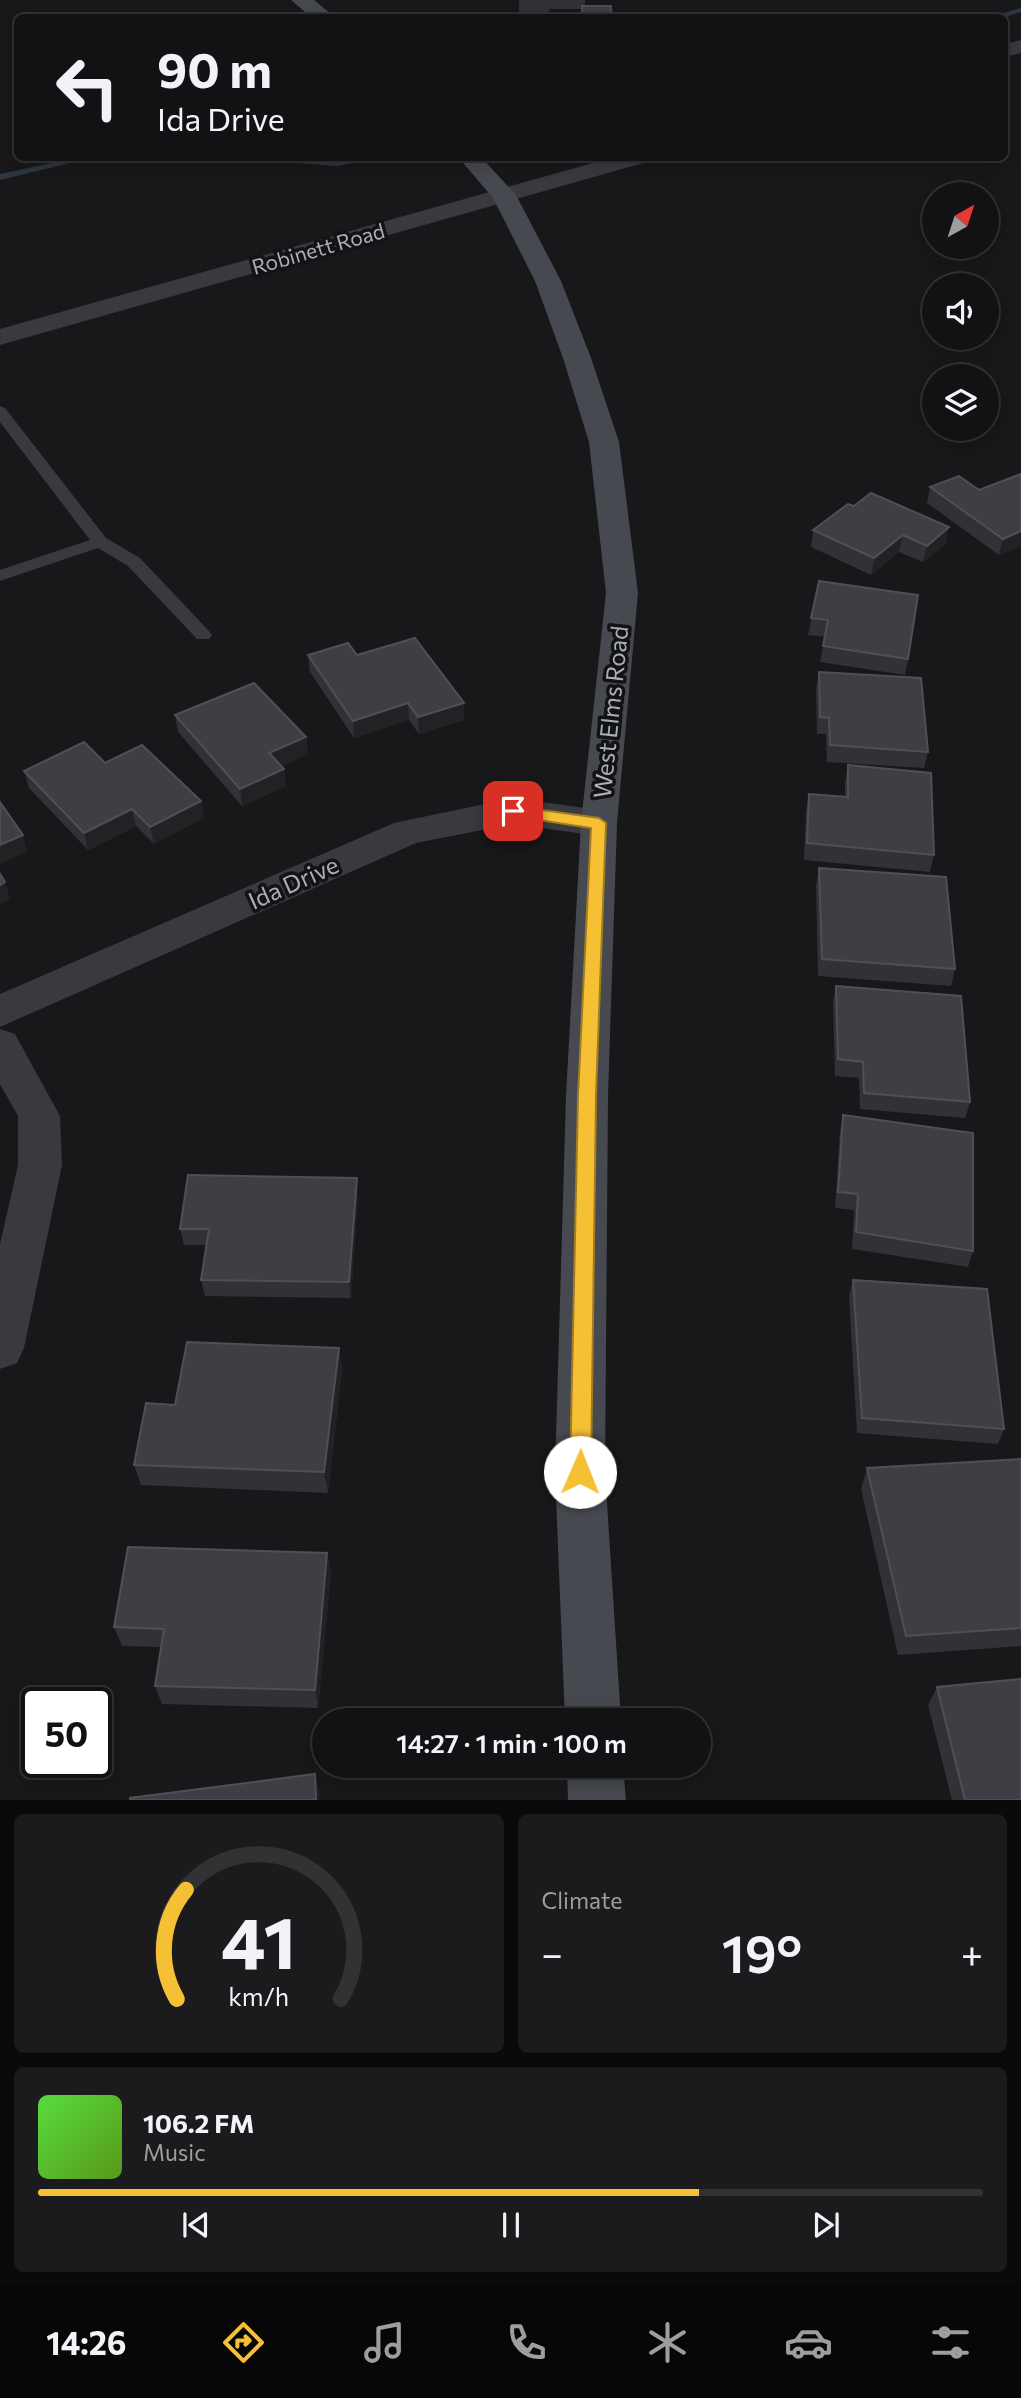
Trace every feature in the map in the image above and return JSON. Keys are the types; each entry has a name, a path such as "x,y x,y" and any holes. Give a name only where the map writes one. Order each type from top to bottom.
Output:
{"main road":[{"path":"301,0 320,14"},
{"name":"West Elms Road","path":"473,161 505,195 548,281 604,442 622,593 599,823 587,1096 580,1472 592,1708"},
{"path":"596,1778 597,1800"}],"street":[{"name":"Robinett Road","path":"0,337 624,161"},
{"name":"Ida Drive","path":"0,1011 407,832 513,811 599,823"},
{"path":"0,1045 39,1116 40,1165 0,1348"}],"lane":[{"path":"0,411 100,542 134,562 203,635"},
{"path":"0,576 100,542"}],"building":[{"path":"582,6 611,6 612,14 582,14"},
{"path":"1021,474 1021,531 1003,539 930,487 959,476 979,490"},
{"path":"871,493 949,527 927,546 903,535 874,558 813,530 848,504 854,506"},
{"path":"819,581 918,595 908,659 823,646 828,620 811,618"},
{"path":"415,638 464,703 418,717 408,703 353,721 308,655 348,643 357,655"},
{"path":"819,672 921,678 928,752 830,745 829,718 820,717"},
{"path":"254,683 306,737 269,753 284,769 240,789 175,715"},
{"path":"84,742 105,763 142,745 201,801 150,827 132,809 84,833 24,771"},
{"path":"848,765 931,773 934,855 807,843 809,794 848,797"},
{"path":"0,802 23,835 0,845"},
{"path":"819,868 946,877 955,969 822,959"},
{"path":"836,986 961,996 970,1102 864,1093 863,1062 838,1059"},
{"path":"843,1115 973,1133 973,1251 856,1232 858,1194 838,1192"},
{"path":"188,1175 357,1178 349,1282 201,1280 209,1229 180,1229"},
{"path":"853,1280 987,1289 1004,1429 862,1418"},
{"path":"187,1342 339,1348 324,1472 134,1465 146,1403 175,1405"},
{"path":"1021,1459 1021,1628 906,1636 867,1468"},
{"path":"128,1547 327,1553 315,1690 155,1686 164,1629 114,1627"},
{"path":"1021,1679 1021,1800 965,1800 937,1687"},
{"path":"312,1774 312,1778 315,1778 316,1800 130,1798"}],"waterway":[{"path":"1006,14 1021,10"},
{"path":"0,177 72,161"},
{"path":"310,161 352,161"}],"route":[{"path":"513,811 599,823 587,1096 580,1472"}]}
